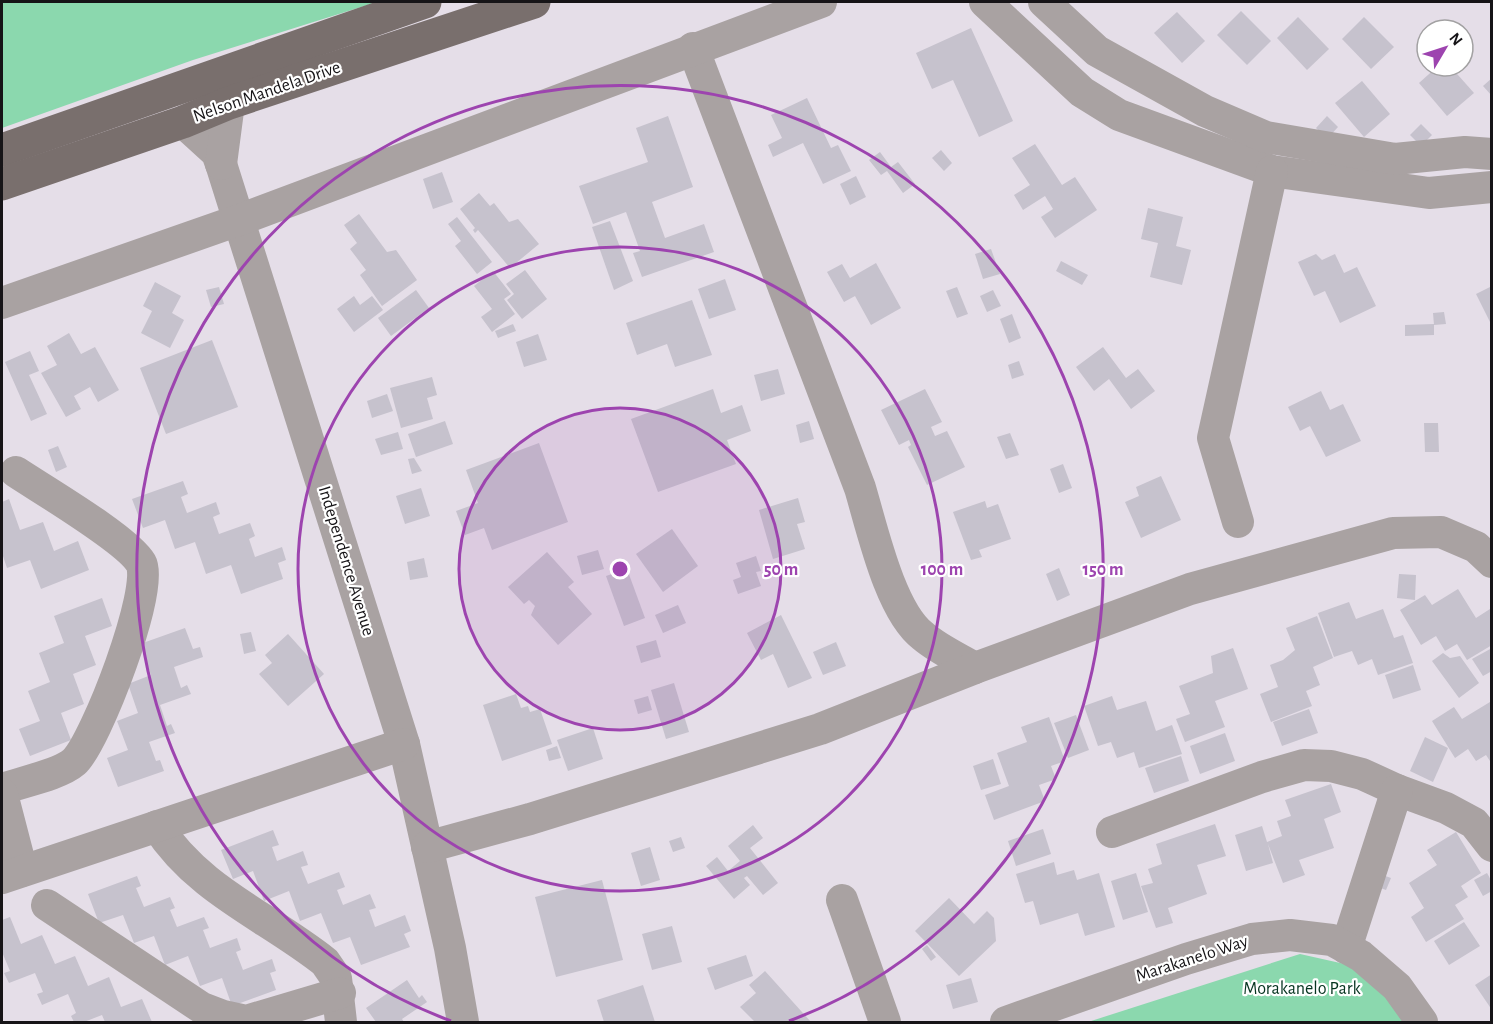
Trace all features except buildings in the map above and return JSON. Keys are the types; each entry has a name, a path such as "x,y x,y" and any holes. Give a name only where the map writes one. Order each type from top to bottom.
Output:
{"main road":[{"name":"Nelson Mandela Drive","path":"2,150 425,2"},
{"name":"Nelson Mandela Drive","path":"2,184 229,104 534,2"}],"street":[{"path":"2,303 239,220 693,48 821,2"},
{"path":"985,2 1082,92 1119,115 1272,171 1429,193 1491,187"},
{"path":"1044,2 1097,51 1205,111 1266,137 1395,159 1465,152 1491,154"},
{"path":"693,48 860,488 880,553 905,618 922,636 975,668"},
{"name":"Independence Avenue","path":"229,104 221,164 404,744 450,948 463,1023"},
{"path":"183,122 217,153 221,164"},
{"path":"1238,522 1213,438 1272,171"},
{"path":"2,789 49,774 74,762 88,741 123,659 142,600 145,570 140,560 120,542 16,472"},
{"path":"427,847 530,819 820,729 975,668 1190,589 1393,533 1441,531 1476,547 1491,562"},
{"path":"2,794 12,874 404,744"},
{"path":"1113,832 1262,777 1304,765 1331,766 1362,774 1446,808 1474,823 1491,846"},
{"path":"1346,948 1397,790"},
{"path":"47,905 202,1008 223,1016 246,1021 340,1008 336,978 325,962 194,871 174,851 158,826"},
{"path":"842,900 885,1023"},
{"name":"Marakanelo Way","path":"1006,1023 1186,959 1252,939 1290,935 1332,940 1361,956 1397,987 1422,1023"}],"green space":[{"path":"2,2 377,2 193,60 2,128"},
{"name":"Morakanelo Park","path":"1300,954 1358,967 1419,1022 1088,1022"}]}
